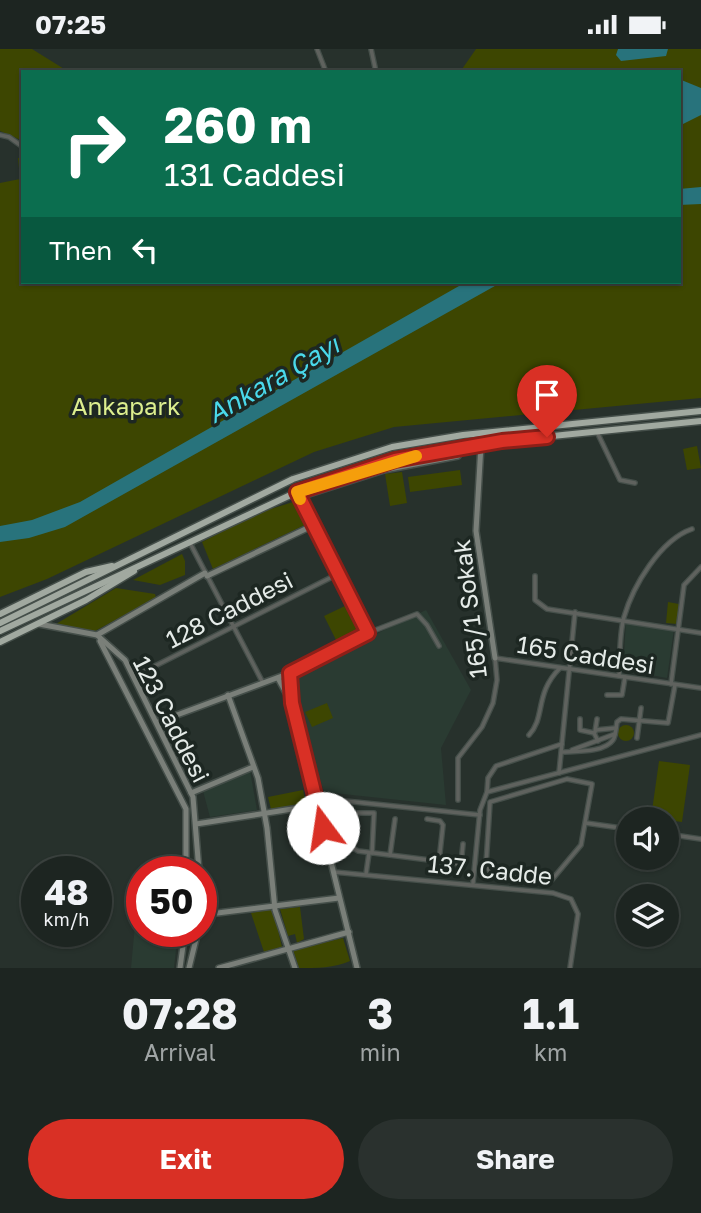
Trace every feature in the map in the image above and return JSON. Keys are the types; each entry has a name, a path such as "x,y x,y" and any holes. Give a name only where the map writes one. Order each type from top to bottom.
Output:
{"highway":[{"path":"0,623 293,479 392,447 463,435 701,411"},
{"path":"0,631 297,492 395,460 481,445 701,421"},
{"path":"0,614 86,572 124,563"},
{"path":"0,642 118,583 144,563"}],"street":[{"path":"317,49 325,70"},
{"path":"371,49 376,70"},
{"path":"0,135 21,146"},
{"path":"597,432 620,480 635,483"},
{"name":"165/1 Sokak","path":"458,800 458,758 482,727 493,703 497,680 476,531 481,445"},
{"path":"297,492 368,633"},
{"path":"39,624 97,635 206,575 314,525"},
{"path":"619,676 624,619 635,589 659,555 692,529"},
{"path":"190,543 263,683"},
{"path":"562,752 611,742 621,719 669,722 684,585 701,568"},
{"name":"128 Caddesi","path":"135,676 338,574"},
{"path":"534,576 535,600 547,609 701,633"},
{"path":"559,773 575,612"},
{"path":"158,722 290,673 368,633 417,614 439,646"},
{"name":"123 Caddesi","path":"97,635 125,660 135,676 191,793 198,856"},
{"name":"123 Caddesi","path":"97,635 186,809 187,856"},
{"name":"165 Caddesi","path":"495,658 701,688"},
{"path":"529,735 537,727 545,684 560,668"},
{"path":"290,673 292,703 357,968"},
{"path":"607,695 622,695 625,677"},
{"path":"278,678 292,703"},
{"path":"228,695 253,767 265,814 275,906 295,968"},
{"path":"638,738 641,708"},
{"path":"580,719 580,731 595,732 616,728"},
{"path":"597,719 595,732 599,744"},
{"path":"487,792 701,735"},
{"path":"473,883 480,815 488,778 496,766 562,744"},
{"path":"191,793 253,767"},
{"path":"567,779 592,784 581,845 550,882 492,875 486,865 491,802 567,779"},
{"path":"316,798 480,815"},
{"path":"196,824 318,805"},
{"path":"333,807 333,836 352,849 461,864 463,844"},
{"path":"352,849 357,813 374,813 371,853 366,874"},
{"path":"390,855 395,819"},
{"path":"427,819 440,821 443,825 439,861"},
{"path":"586,823 616,827"},
{"path":"679,836 701,839"},
{"path":"475,865 486,865"},
{"name":"137. Cadde","path":"334,872 473,883 553,893 570,899 578,914 570,968"},
{"path":"217,913 339,898"},
{"path":"219,968 349,932"},
{"path":"180,968 183,947"},
{"path":"189,968 194,947"}],"shaded area":[{"path":"426,610 471,690 441,748 446,805 324,792 295,702 293,674"},
{"path":"626,621 674,629 667,678 623,670"},
{"path":"250,771 257,810 210,817 203,791"},
{"path":"133,947 176,947 174,968 131,968"}],"green space":[{"path":"0,49 32,49 66,70 21,70 21,140 0,131"},
{"name":"Ankapark","path":"476,49 701,49 701,398 394,427 314,452 47,579 0,597 0,183 20,179 18,158 21,158 21,284 681,284 681,70 461,70"},
{"path":"697,446 701,468 687,470 683,449"},
{"path":"460,470 462,485 410,492 408,477"},
{"path":"402,472 407,503 390,506 385,474"},
{"path":"293,502 298,503 307,524 213,569 202,542 261,512"},
{"path":"182,554 185,575 160,585 133,580"},
{"path":"116,588 155,594 156,598 95,631 56,624"},
{"path":"668,602 679,604 677,624 666,623"},
{"path":"347,605 359,631 337,642 324,616"},
{"path":"327,703 333,718 312,727 305,712"},
{"path":"626,725 632,727 632,739 626,741 620,739 618,733 620,727"},
{"path":"659,761 690,765 682,822 679,822 679,807 653,807"},
{"path":"303,790 306,805 272,813 268,797"},
{"path":"300,907 304,939 297,943 295,934 288,936 280,909"},
{"path":"273,909 282,947 264,952 251,913"},
{"path":"343,938 350,961 319,968 299,968 293,950"}],"water":[{"path":"618,49 668,49 666,56 621,61 616,55"},
{"path":"681,80 701,88 701,115 681,125"},
{"path":"701,187 701,204 681,205 681,189"},
{"path":"462,284 498,284 65,527 29,538 0,542 0,526 32,520 80,502"}],"slow traffic":[{"path":"300,499 297,492 395,460 416,456"}],"route":[{"path":"323,828 292,703 290,673 368,633 297,492 395,460 502,441 547,437"}],"water label":[{"name":"Ankara Çayı","path":"273,379"}]}
